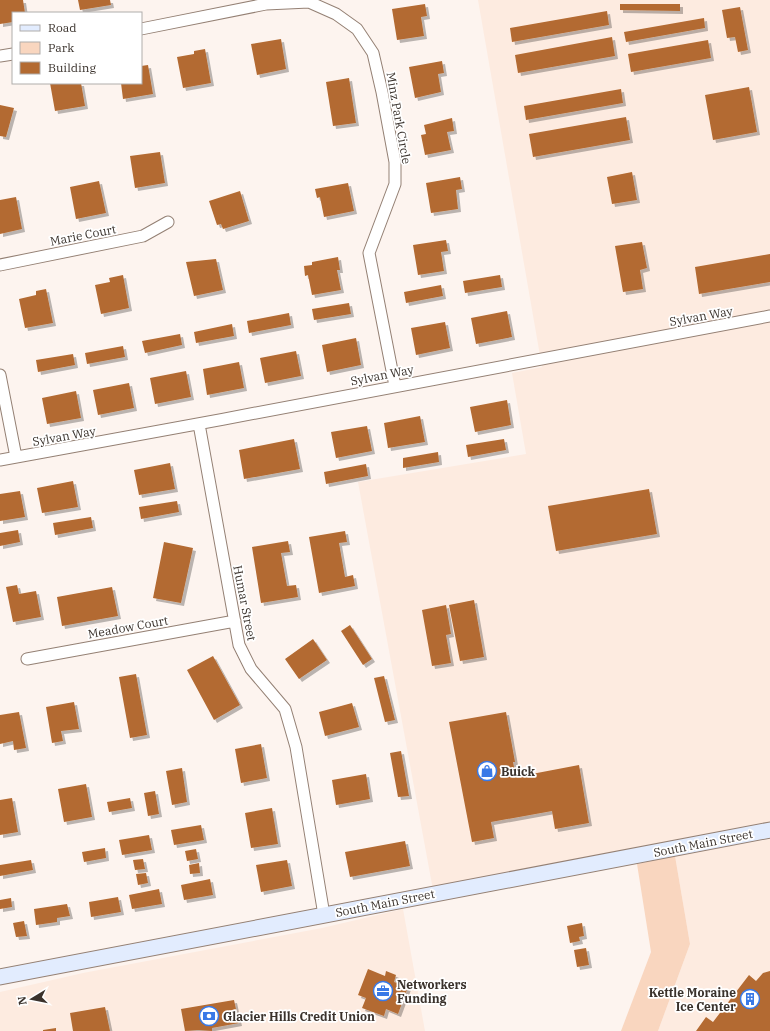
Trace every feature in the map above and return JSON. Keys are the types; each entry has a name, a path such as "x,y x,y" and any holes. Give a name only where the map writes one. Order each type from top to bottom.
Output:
{"main road":[{"name":"South Main Street","path":"0,977 770,830"}],"street":[{"name":"Minz Park Circle","path":"142,29 266,4 309,2 336,14 357,29 373,53 395,162 396,184 369,253 395,386"},
{"path":"0,56 12,54"},
{"name":"Marie Court","path":"0,265 142,236 168,222"},
{"name":"Sylvan Way","path":"0,460 770,316"},
{"path":"0,375 16,457"},
{"name":"Humar Street","path":"199,424 239,645 251,669 285,710 296,747 324,915"},
{"name":"Meadow Court","path":"27,659 235,621"}],"shaded area":[{"path":"478,0 770,0 770,825 433,890 358,482 526,454 512,373 542,367"},
{"path":"770,839 770,1031 658,1031 690,944 675,856"},
{"path":"403,909 425,1031 0,1031 0,992 83,973 322,928"}],"green space":[{"path":"675,856 690,944 658,1031 621,1031 651,952 637,864"}],"building":[{"path":"0,0 23,0 25,12 12,12 12,22 0,24"},
{"path":"78,0 110,0 111,5 80,10"},
{"path":"425,4 427,16 421,17 424,36 397,40 392,9"},
{"path":"620,4 680,4 680,11 620,10"},
{"path":"740,7 748,50 738,52 735,37 727,38 722,10"},
{"path":"607,11 609,25 512,42 510,28"},
{"path":"704,18 705,28 626,42 624,32"},
{"path":"612,37 615,56 518,73 515,55"},
{"path":"281,39 286,69 257,75 251,44"},
{"path":"708,40 711,58 631,72 628,54"},
{"path":"205,49 211,83 183,88 177,57 194,54 194,51"},
{"path":"442,61 444,73 438,74 441,92 415,98 409,67"},
{"path":"148,65 153,94 123,99 121,84 142,84 142,66"},
{"path":"349,78 356,123 333,126 326,82"},
{"path":"50,84 81,84 85,106 55,111"},
{"path":"749,87 757,132 713,140 705,95"},
{"path":"621,89 623,103 526,120 524,106"},
{"path":"0,105 14,108 6,137 0,136"},
{"path":"626,117 630,140 533,157 529,134"},
{"path":"452,118 454,131 447,132 451,150 425,155 421,135 426,134 424,125"},
{"path":"160,152 165,183 135,188 130,156"},
{"path":"632,172 637,200 612,204 607,177"},
{"path":"460,177 462,189 456,190 458,209 431,213 426,183"},
{"path":"99,181 106,213 76,219 70,187"},
{"path":"348,183 354,211 324,217 320,197 317,198 315,189"},
{"path":"240,191 249,221 223,229 221,224 217,225 209,201"},
{"path":"16,197 22,229 0,234 0,200"},
{"path":"446,240 448,251 441,252 444,271 418,275 413,245"},
{"path":"642,242 647,268 640,270 643,289 623,292 615,246"},
{"path":"770,254 770,282 699,294 695,267"},
{"path":"338,257 340,270 337,270 341,290 312,295 308,275 305,276 304,266 312,265 312,262"},
{"path":"216,259 223,290 194,296 186,262"},
{"path":"123,275 129,308 101,314 95,285 110,282 109,278"},
{"path":"500,275 502,287 465,293 463,281"},
{"path":"441,285 443,296 406,303 404,292"},
{"path":"46,289 53,323 25,328 19,299 36,295 36,291"},
{"path":"349,303 351,314 314,320 312,309"},
{"path":"507,311 512,337 476,344 471,318"},
{"path":"289,313 291,325 249,333 247,321"},
{"path":"445,322 450,348 416,355 411,328"},
{"path":"232,324 234,336 196,343 194,332"},
{"path":"180,334 182,345 145,353 142,341"},
{"path":"356,338 361,365 327,372 322,345"},
{"path":"123,346 125,357 87,364 85,353"},
{"path":"296,351 301,376 265,383 260,358"},
{"path":"73,354 75,365 38,372 36,360"},
{"path":"239,362 244,388 207,395 203,369"},
{"path":"186,371 191,397 155,404 150,378"},
{"path":"129,383 134,408 98,415 93,390"},
{"path":"76,391 81,418 47,424 42,398"},
{"path":"507,400 511,425 475,432 470,407"},
{"path":"420,416 425,442 388,448 384,423"},
{"path":"367,426 372,451 336,458 331,432"},
{"path":"294,439 300,469 244,479 239,450"},
{"path":"504,439 506,450 468,457 466,445"},
{"path":"438,452 439,462 403,468 403,458"},
{"path":"170,463 175,489 139,495 134,470"},
{"path":"366,464 368,476 326,484 324,472"},
{"path":"73,481 78,507 42,513 37,488"},
{"path":"649,489 657,534 556,551 548,506"},
{"path":"20,491 25,517 0,521 0,494"},
{"path":"177,501 179,512 141,519 139,507"},
{"path":"91,517 93,528 55,535 53,523"},
{"path":"18,530 20,542 0,546 0,533"},
{"path":"345,531 347,542 339,543 345,577 353,575 355,586 319,593 309,537"},
{"path":"288,541 290,552 281,553 287,586 296,585 298,597 261,603 252,547"},
{"path":"164,542 193,548 181,603 153,598"},
{"path":"17,585 19,594 36,591 41,617 13,622 6,587"},
{"path":"112,587 118,616 62,626 57,597"},
{"path":"474,600 484,657 460,661 449,605"},
{"path":"446,605 451,634 446,635 451,663 432,666 422,610"},
{"path":"350,625 372,659 363,665 341,631"},
{"path":"313,639 327,660 299,679 285,659"},
{"path":"213,656 240,705 214,720 187,670"},
{"path":"136,674 147,735 130,738 119,677"},
{"path":"384,676 395,720 385,722 374,678"},
{"path":"74,702 79,729 61,731 63,741 52,743 46,707"},
{"path":"352,703 359,727 325,736 319,712"},
{"path":"19,712 26,748 14,750 13,741 0,744 0,715"},
{"name":"Buick","path":"506,712 515,762 513,762 516,777 579,765 589,823 555,829 552,811 491,822 494,838 472,842 449,722"},
{"path":"261,744 267,778 241,783 235,749"},
{"path":"401,751 409,796 398,797 390,753"},
{"path":"182,768 187,802 172,805 166,771"},
{"path":"366,774 370,799 336,805 332,780"},
{"path":"86,784 92,817 64,822 58,789"},
{"path":"155,791 159,814 148,816 144,793"},
{"path":"12,798 18,832 0,835 0,800"},
{"path":"130,798 132,808 109,812 107,802"},
{"path":"272,808 278,844 251,848 245,813"},
{"path":"201,825 204,840 174,845 171,830"},
{"path":"149,835 152,850 122,855 119,840"},
{"path":"405,841 410,866 350,877 345,852"},
{"path":"105,848 106,858 84,862 82,852"},
{"path":"196,849 198,859 187,861 185,851"},
{"path":"143,859 145,869 135,870 133,860"},
{"path":"31,860 33,870 0,876 0,865"},
{"path":"287,860 292,886 261,892 256,865"},
{"path":"199,863 200,873 190,874 189,865"},
{"path":"146,873 148,883 138,885 136,874"},
{"path":"210,879 213,895 184,900 181,885"},
{"path":"159,889 162,904 132,909 129,895"},
{"path":"118,897 121,912 91,917 89,902"},
{"path":"11,898 12,907 0,909 0,900"},
{"path":"67,904 70,916 57,918 57,922 36,925 34,909"},
{"path":"24,921 27,936 16,937 13,923"},
{"path":"582,923 584,936 579,937 580,941 570,943 567,926"},
{"path":"586,948 589,965 577,967 574,950"},
{"name":"Networkers Funding","path":"368,969 385,976 386,971 396,975 394,982 408,987 398,1014 386,1009 384,1016 362,1008 366,998 358,995"},
{"name":"Kettle Moraine Ice Center","path":"770,971 770,1031 696,1031 706,1017 713,1022 749,975 756,981 763,973"},
{"path":"234,1000 239,1023 212,1028 212,1031 185,1031 181,1009"},
{"path":"105,1007 110,1031 73,1031 70,1013"},
{"path":"56,1028 56,1031 43,1031 43,1030"}],"place":[{"name":"Buick","path":"487,771"},
{"name":"Networkers Funding","path":"383,991"},
{"name":"Kettle Moraine Ice Center","path":"750,999"},
{"name":"Glacier Hills Credit Union","path":"209,1016"}]}
